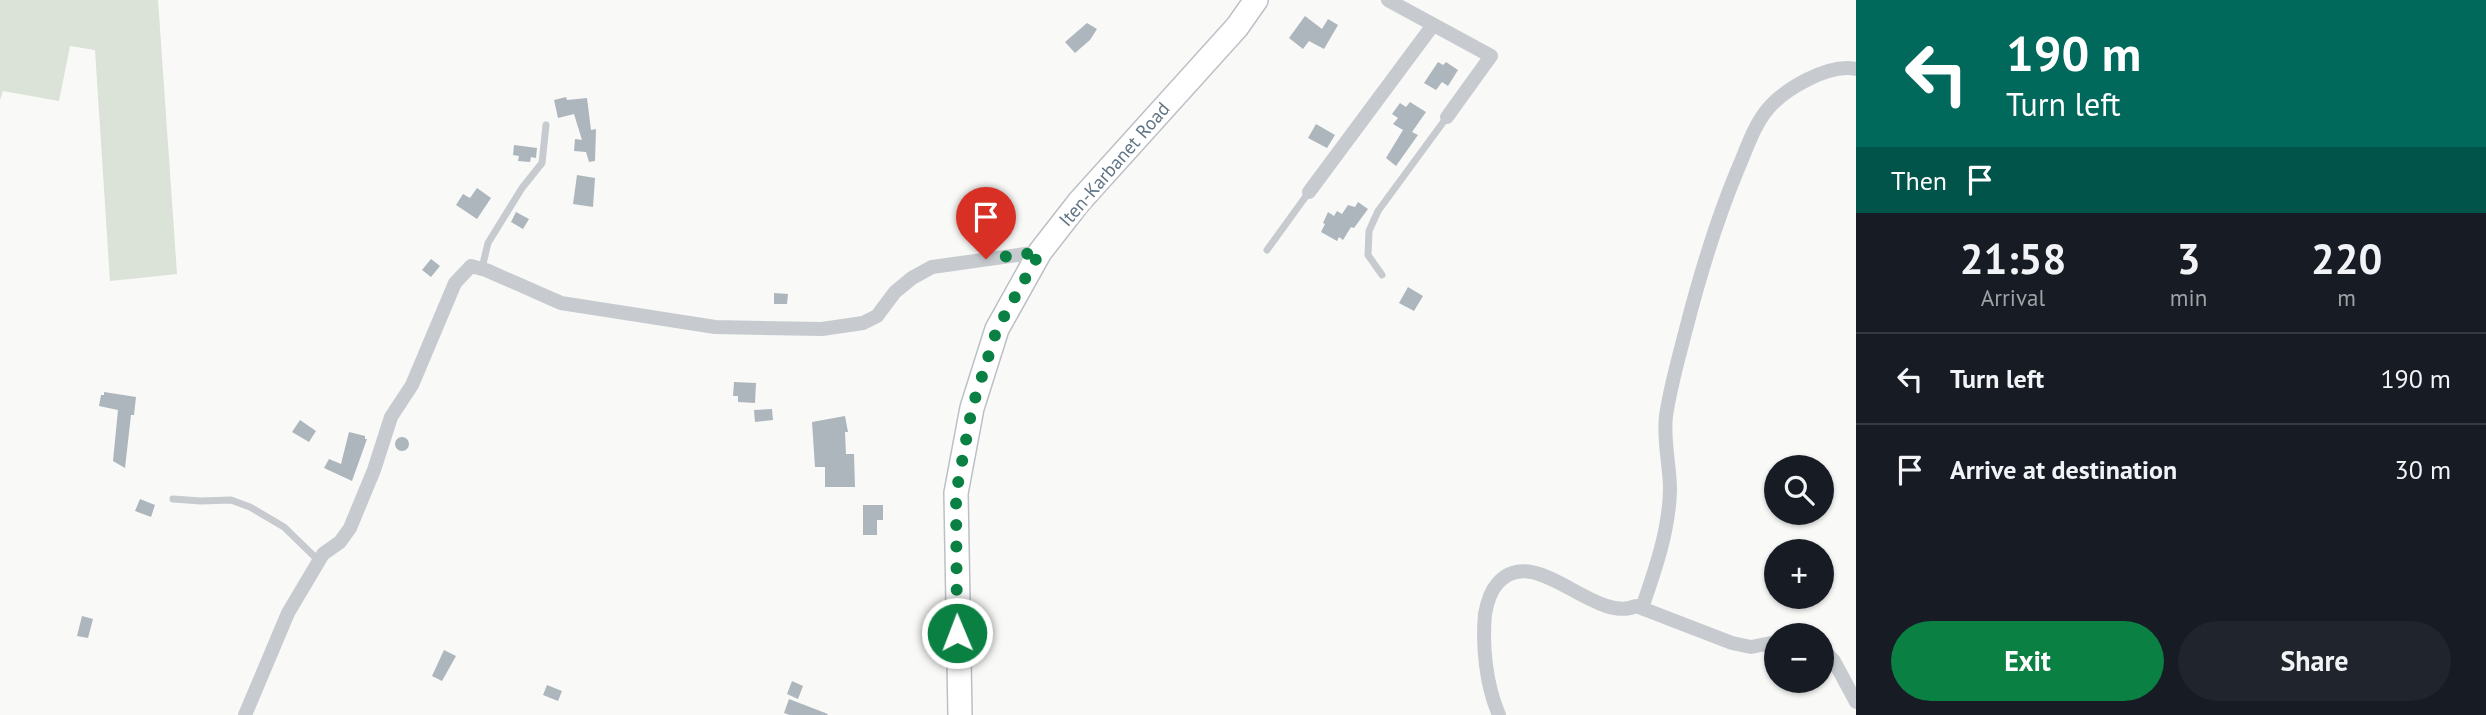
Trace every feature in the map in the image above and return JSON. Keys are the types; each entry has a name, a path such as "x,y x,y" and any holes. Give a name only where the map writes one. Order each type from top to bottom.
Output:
{"main road":[{"name":"Iten-Karbanet Road","path":"960,715 956,494 972,408 997,329 1040,252 1079,202 1237,27 1256,0"}],"street":[{"path":"1388,0 1490,56 1447,117"},
{"path":"1309,192 1433,25"},
{"path":"1642,608 1662,546 1668,513 1670,489 1666,420 1670,394 1702,270 1730,189 1754,132 1768,109 1786,92 1811,78 1836,69 1856,69"},
{"path":"246,715 288,613 323,554 340,542 350,528 374,470 391,417 412,385 455,283 471,266 561,303 715,327 822,329 863,323 877,316 895,292 932,267 1040,252"},
{"path":"1499,715 1494,704 1483,634 1486,608 1493,590 1503,577 1522,571 1546,577 1613,609 1627,610 1636,606 1732,643 1751,647 1764,644"},
{"path":"1834,661 1856,702"}],"lane":[{"path":"1381,275 1368,255 1369,231 1378,211 1447,117"},
{"path":"482,269 488,243 522,188 542,163 546,125"},
{"path":"1267,250 1309,192"},
{"path":"173,499 232,500 250,507 284,527 318,561"}],"shaded area":[{"path":"0,0 158,0 177,274 110,281 95,50 70,46 59,101 3,91 0,100"}],"building":[{"path":"1305,16 1322,29 1328,19 1338,25 1324,49 1309,41 1303,49 1289,38"},
{"path":"1087,23 1097,29 1090,40 1075,53 1065,42"},
{"path":"1438,62 1443,65 1446,62 1458,70 1448,86 1442,82 1436,90 1424,83"},
{"path":"566,97 567,100 587,98 591,130 596,129 595,161 589,162 586,152 574,151 575,139 582,140 574,114 558,118 554,100"},
{"path":"1410,102 1426,112 1412,132 1418,135 1396,166 1386,158 1403,130 1393,124 1398,118 1392,114 1400,103 1406,107"},
{"path":"1316,124 1335,135 1327,148 1308,138"},
{"path":"514,145 537,148 536,158 531,157 530,162 518,161 519,156 513,155"},
{"path":"577,175 595,178 593,207 573,204"},
{"path":"477,188 491,198 477,219 456,205 463,194 470,198"},
{"path":"1358,202 1368,209 1343,240 1339,237 1337,241 1321,232 1328,212 1334,216 1337,211 1342,214 1348,205 1355,207"},
{"path":"516,212 529,219 523,229 511,222"},
{"path":"431,259 440,266 431,277 422,270"},
{"path":"1408,287 1423,296 1414,311 1399,303"},
{"path":"774,293 788,294 787,304 774,304"},
{"path":"734,382 756,383 755,403 738,402 738,396 733,396"},
{"path":"104,392 136,397 134,415 131,415 125,468 113,461 118,410 99,406"},
{"path":"772,409 773,420 755,422 754,410"},
{"path":"845,416 848,432 845,432 846,454 854,454 855,487 825,487 825,467 815,467 812,422"},
{"path":"300,420 316,431 309,442 292,432"},
{"path":"349,432 367,439 352,481 324,468 329,459 341,464"},
{"path":"402,437 407,439 407,449 402,451 397,449 395,444 397,439"},
{"path":"140,499 155,505 151,517 135,511"},
{"path":"863,505 883,505 883,520 877,520 877,535 863,535"},
{"path":"82,616 93,619 88,638 77,636"},
{"path":"444,650 456,656 442,681 432,676"},
{"path":"792,681 803,686 798,699 787,694"},
{"path":"547,685 562,691 558,701 543,695"},
{"path":"789,699 828,714 784,713"}],"route":[{"path":"957,633 956,494 972,408 997,329 1040,252 986,259"}]}
